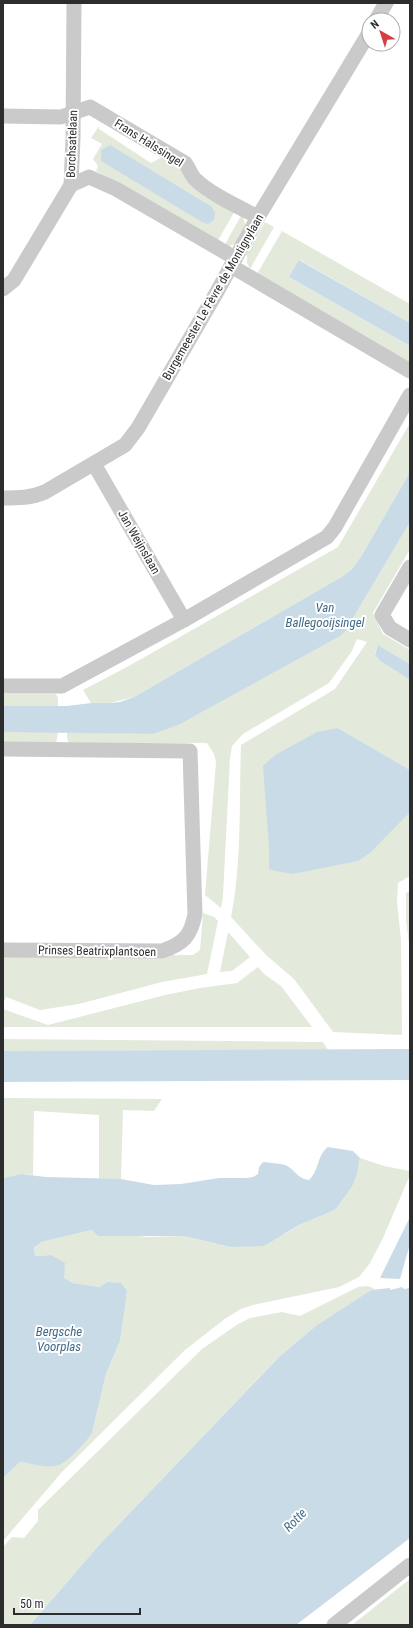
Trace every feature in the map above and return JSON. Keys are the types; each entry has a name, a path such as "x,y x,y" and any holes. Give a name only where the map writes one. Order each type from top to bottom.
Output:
{"street":[{"name":"Borchsatelaan","path":"3,289 14,280 71,185 74,113 74,3"},
{"path":"381,12 386,3"},
{"name":"Burgemeester Le Fèvre de Montignylaan","path":"3,498 23,498 36,496 94,464 125,444 138,428 258,217 361,46"},
{"name":"Frans Halssingel","path":"74,113 90,107 185,163 194,177 202,185 258,217"},
{"path":"3,116 61,116 74,113"},
{"path":"71,185 89,177 116,189 410,371"},
{"path":"3,686 62,686 184,620 327,537 335,527 410,395"},
{"name":"Jan Weijnslaan","path":"94,464 184,620"},
{"path":"410,567 382,615 390,628 410,640"},
{"name":"Prinses Beatrixplantsoen","path":"3,749 190,751 195,914 193,925 182,943 162,951 3,950"},
{"path":"334,1625 410,1565"}],"shaded area":[{"path":"99,126 99,129 151,163 164,156 172,160 193,184 236,209 217,242 96,171 98,166 93,159 102,144 91,138"},
{"path":"242,214 246,227 242,235 236,243 229,246 224,246"},
{"path":"265,222 274,227 250,269 247,263 247,253"},
{"path":"282,231 410,304 410,323 300,260 289,277 410,346 410,363 257,274"},
{"path":"410,423 410,472 362,555 352,569 343,576 134,697 110,703 91,703 83,690 127,667 338,547"},
{"path":"410,522 410,549 373,613 383,634 410,650 410,664 378,645 375,654 380,661 410,680 410,770 338,728 269,847 269,869 410,812 410,876 398,883 397,901 401,940 402,1035 333,1032 294,979 266,955 231,917 237,875 241,745 335,689 367,642 357,639 352,651 329,683 243,734 232,746 221,908 205,895 216,762 214,754 207,743 69,743 67,732 153,734 346,630"},
{"path":"3,694 56,694 58,698 58,706 3,706"},
{"path":"3,732 58,732 56,744 3,743"},
{"path":"410,891 410,951 406,921 406,893"},
{"path":"203,913 214,917 218,921 207,974 162,982 79,1004 40,1010 6,997 3,1003 3,956 193,955 200,950"},
{"path":"228,932 250,957 232,971 220,972"},
{"path":"258,967 264,974 281,986 312,1027 3,1027 3,1009 48,1025 165,995 237,983"},
{"path":"3,1039 323,1042 328,1050 3,1051"},
{"path":"3,1098 162,1099 154,1111 123,1110 121,1179 99,1179 99,1115 34,1111 33,1175 21,1174 3,1178"},
{"path":"360,1158 384,1166 410,1171 410,1175 383,1238 370,1263 359,1277 339,1287 253,1305 241,1309 226,1318 185,1350 62,1472 3,1541 3,1478 20,1462 55,1466 92,1433 106,1374 120,1341 125,1308 127,1291 73,1283 64,1278 51,1255 35,1256 34,1249 40,1242 92,1230 147,1237 184,1236 230,1247 285,1234 299,1225 335,1210 352,1187 357,1175"},
{"path":"368,1286 375,1289 371,1290 309,1332 280,1356 100,1544 30,1625 3,1625 3,1547 12,1537 24,1538 38,1521 38,1510 202,1349 238,1324 250,1318 282,1312 300,1316 358,1287"},
{"path":"410,1579 410,1625 352,1625"}],"water":[{"path":"110,145 212,207 215,213 214,220 208,224 202,222 101,161 101,150"},
{"path":"299,260 410,323 410,346 289,277"},
{"name":"Van Ballegooijsingel","path":"410,472 410,522 346,630 340,636 180,724 153,734 3,732 3,706 67,706 120,702 134,697 343,576 352,569 362,555"},
{"path":"378,645 410,664 410,680 380,661 375,655"},
{"path":"338,728 410,770 410,812 370,853 358,861 293,874 269,869 269,847 263,766 275,755 317,732"},
{"path":"410,1049 410,1080 3,1082 3,1051"},
{"name":"Bergsche Voorplas","path":"328,1147 353,1151 360,1158 357,1175 352,1187 335,1210 299,1225 264,1246 230,1247 184,1236 98,1236 92,1230 41,1242 34,1248 35,1256 51,1255 65,1263 64,1278 73,1283 100,1287 107,1282 121,1283 127,1291 125,1308 120,1341 106,1374 92,1433 75,1453 59,1465 47,1466 20,1462 3,1478 3,1178 21,1174 46,1177 121,1179 154,1185 181,1184 219,1178 253,1177 258,1174 259,1167 263,1162 285,1165 301,1177 309,1180 315,1172 324,1150"},
{"path":"410,1217 410,1244 400,1279 380,1278"},
{"name":"Rotte","path":"402,1287 404,1289 410,1288 410,1538 296,1625 30,1625 100,1544 280,1356 316,1326 371,1290 390,1288 390,1290"}]}
